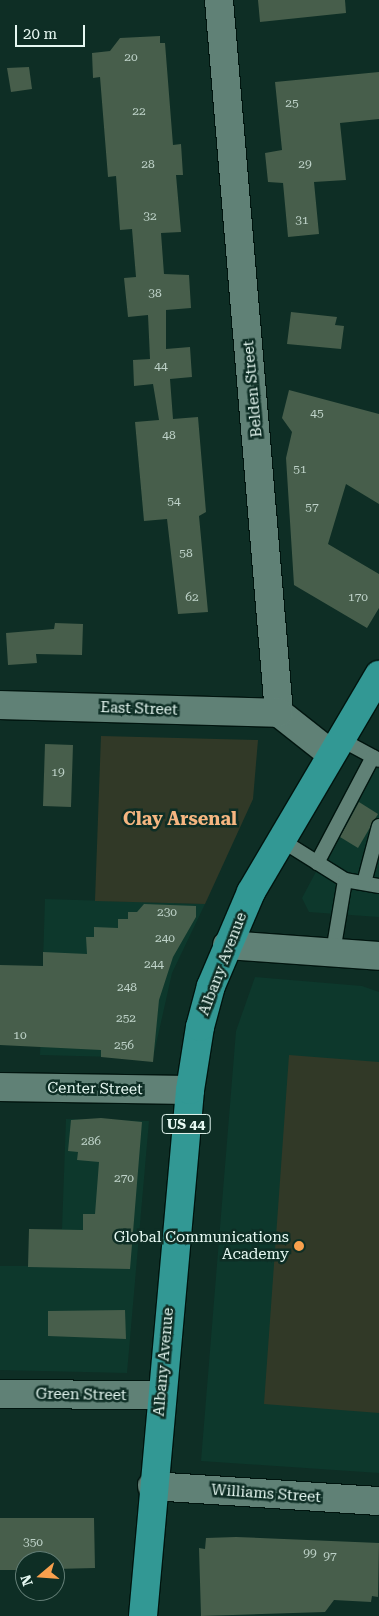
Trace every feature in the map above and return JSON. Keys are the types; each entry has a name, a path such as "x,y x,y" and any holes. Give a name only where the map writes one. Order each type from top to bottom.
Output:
{"highway":[{"name":"Albany Avenue","path":"142,1616 152,1486 190,1090 200,1028 227,945 281,840 379,675"}],"street":[{"name":"Belden Street","path":"219,0 279,713"},
{"name":"East Street","path":"0,705 279,713"},
{"path":"279,713 335,747"},
{"path":"227,945 379,956"},
{"name":"Center Street","path":"0,1087 190,1090"},
{"name":"Green Street","path":"0,1394 161,1395"},
{"name":"Williams Street","path":"152,1486 379,1502"}],"lane":[{"path":"317,864 376,758 335,747"},
{"path":"364,883 379,826"},
{"path":"281,840 345,880 379,886"},
{"path":"333,952 345,880"}],"shaded area":[{"path":"101,736 258,740 253,799 205,904 95,901"},
{"path":"379,753 379,917 309,912 302,898"},
{"path":"45,899 205,904 172,973 153,1058 40,1055"},
{"name":"Global Communications Academy","path":"255,977 362,986 379,992 379,1473 201,1461 236,1031"},
{"path":"289,1055 379,1062 379,1413 264,1404"},
{"path":"66,1119 149,1121 127,1373 0,1370 0,1266 34,1266 50,1229 62,1229"}],"building":[{"path":"258,0 345,0 346,13 260,22"},
{"path":"160,36 160,43 165,43 173,145 181,144 183,175 176,175 181,232 161,233 164,274 189,275 191,308 166,310 166,349 190,347 192,377 170,379 173,419 198,417 206,512 199,516 208,612 178,614 167,519 144,521 135,422 159,420 153,384 134,386 133,360 150,359 148,315 128,317 124,278 136,277 132,229 120,230 116,176 108,177 100,77 93,78 92,53 110,51 120,38"},
{"path":"29,67 32,89 11,92 7,68"},
{"path":"379,72 379,119 340,123 346,180 314,182 319,234 288,237 283,183 268,182 265,153 282,150 275,82"},
{"path":"291,312 337,317 335,325 344,326 341,349 287,344"},
{"path":"289,390 379,414 379,504 346,484 328,544 379,574 379,608 367,628 294,585 286,458 292,432 282,418"},
{"path":"55,623 83,624 82,655 36,654 37,663 8,665 6,633 54,629"},
{"path":"45,744 73,745 71,807 43,806"},
{"path":"359,802 378,814 358,848 340,837"},
{"path":"144,904 196,906 196,917 173,957 159,1000 153,1062 101,1057 101,1050 0,1045 0,965 43,966 43,952 87,954 86,937 94,937 94,927 118,928 118,919 128,919 128,912 137,912"},
{"path":"101,1118 142,1122 130,1269 28,1267 29,1229 83,1230 83,1214 95,1214 99,1162 77,1160 78,1152 68,1151 71,1120"},
{"path":"125,1310 126,1339 48,1336 48,1311"},
{"path":"0,1518 94,1518 95,1568 65,1569 65,1551 15,1551 15,1570 0,1570"},
{"path":"236,1537 379,1543 378,1597 372,1596 371,1602 334,1600 325,1612 201,1616 199,1548 205,1549 206,1538"}],"place":[{"name":"Global Communications Academy","path":"299,1246"}],"district":[{"name":"Clay Arsenal","path":"180,819"}]}
